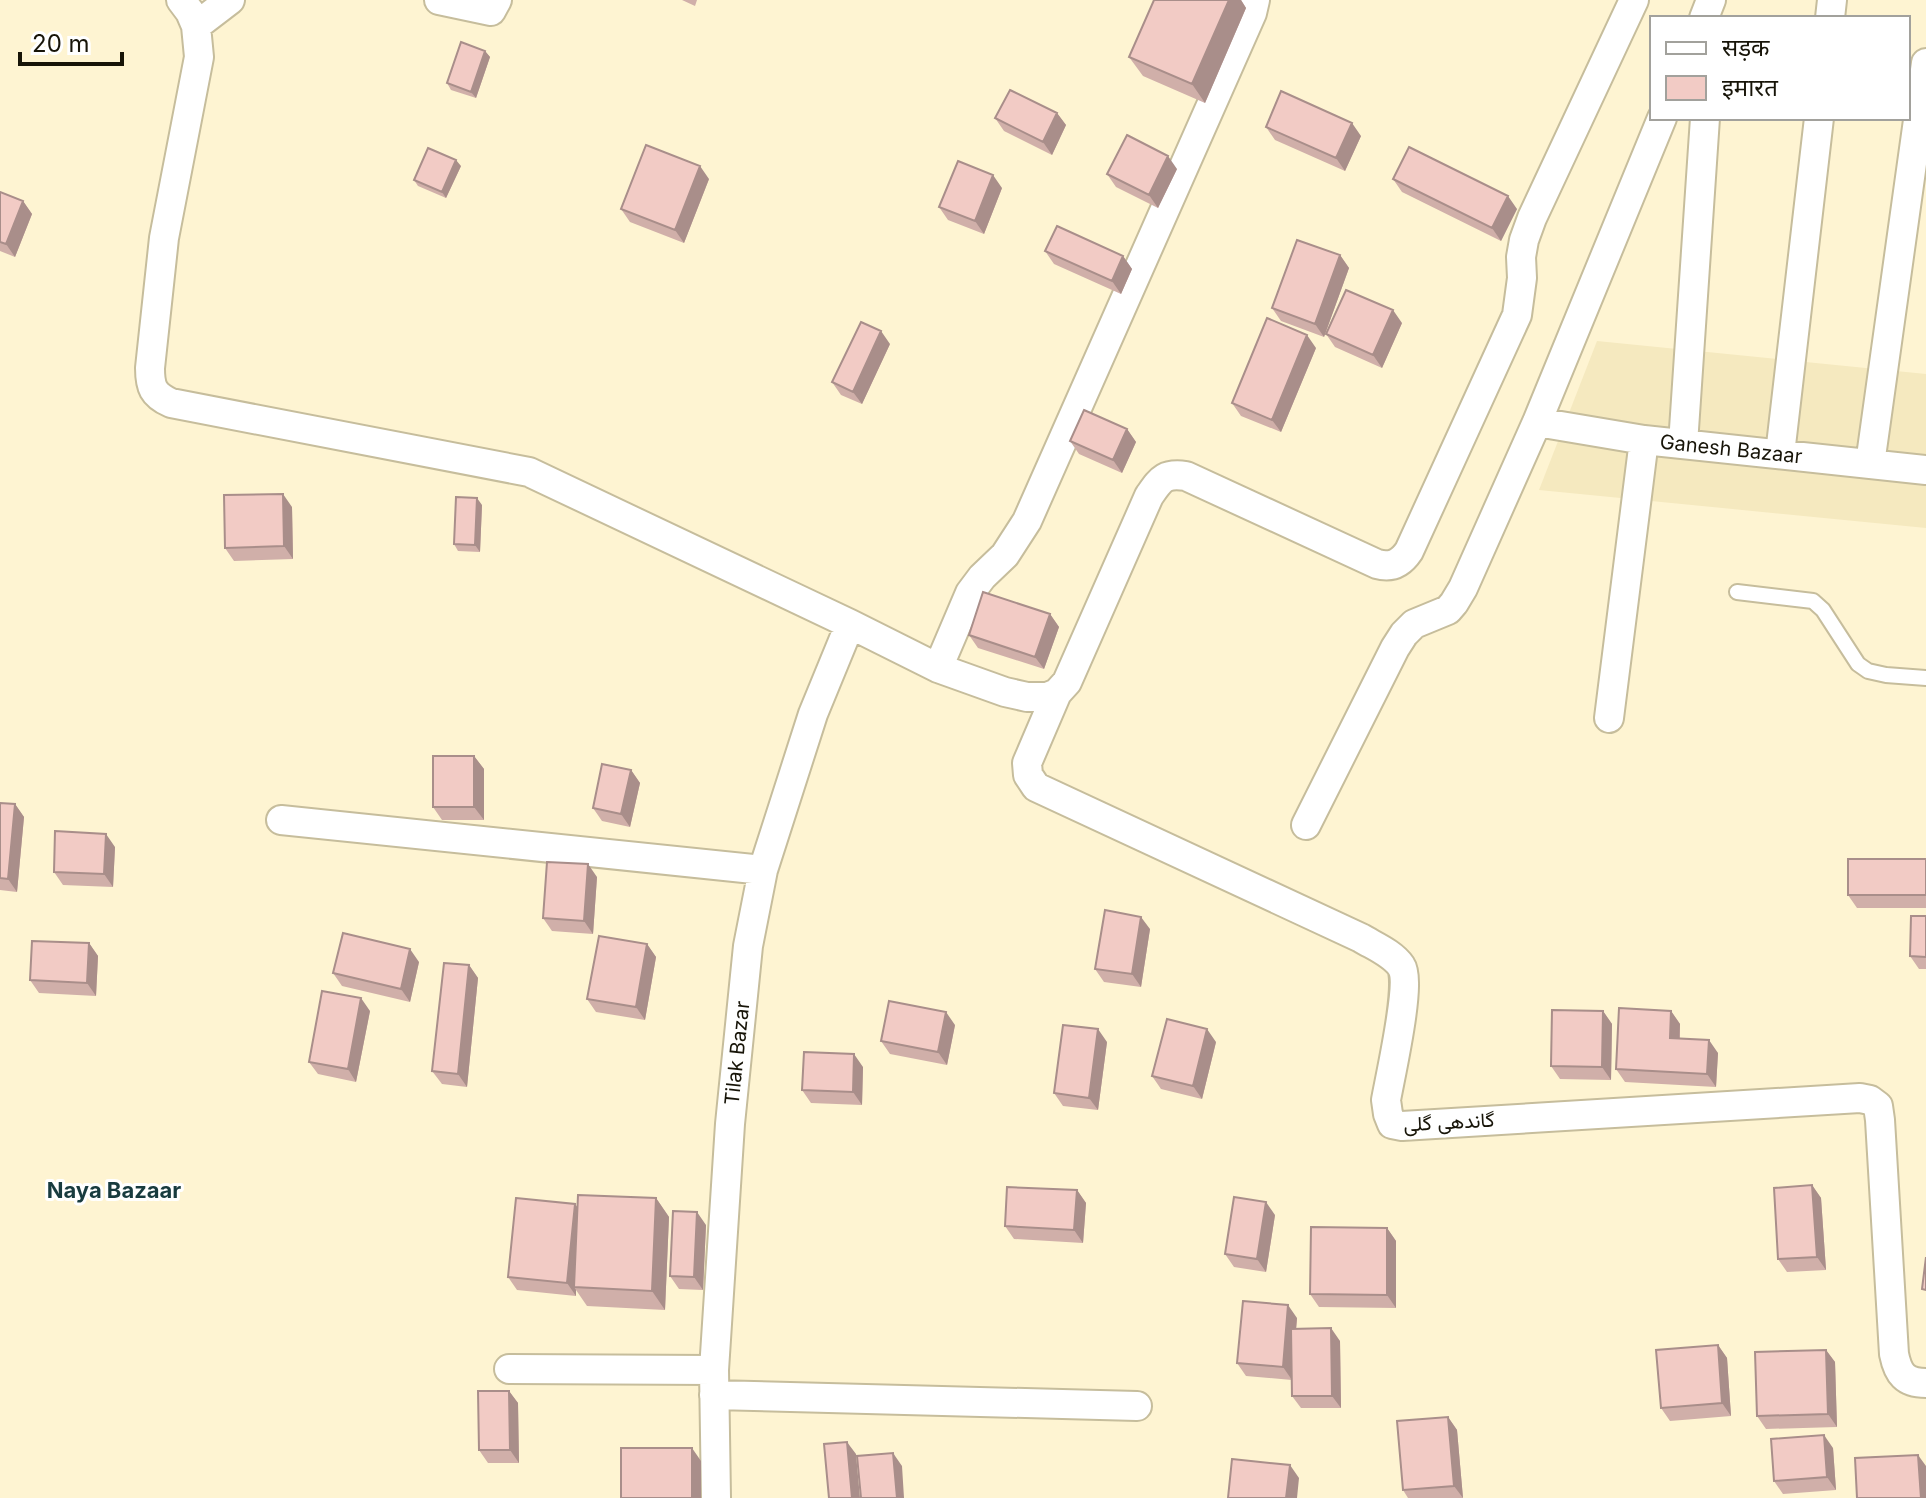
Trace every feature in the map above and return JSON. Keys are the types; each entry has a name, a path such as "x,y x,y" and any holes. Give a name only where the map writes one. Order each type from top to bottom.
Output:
{"street":[{"path":"181,0 196,26 199,57 164,238 150,368 150,380 158,397 171,403 529,472 938,668 1027,697 1047,697 1057,693 1067,682 1149,496 1166,476 1186,476 1377,564 1390,565 1404,559 1517,315 1521,257 1532,218 1634,0"},
{"path":"196,26 230,0"},
{"path":"439,0 491,11 497,0"},
{"path":"938,668 970,593 1005,555 1027,521 1252,13 1255,0"},
{"path":"1870,464 1926,63"},
{"path":"1306,825 1404,634 1414,624 1448,610 1459,596 1537,422 1661,120"},
{"path":"1683,444 1705,120"},
{"path":"1780,454 1819,120"},
{"name":"Ganesh Bazaar","path":"1537,422 1644,440 1926,470"},
{"path":"1609,718 1644,440"},
{"name":"Tilak Bazar","path":"716,1498 714,1382 730,1124 748,946 763,870 813,714 850,624"},
{"name":"گاندھی گلی","path":"1057,693 1027,763 1028,775 1036,787 1361,938 1403,968 1406,989 1386,1100 1392,1124 1402,1126 1860,1098 1878,1106 1894,1354 1905,1378 1914,1383 1926,1383"},
{"path":"281,820 763,870"},
{"path":"509,1369 1137,1406"}],"lane":[{"path":"1737,592 1813,601 1823,610 1858,664 1868,671 1926,678"}],"shaded area":[{"path":"1597,341 1926,374 1926,528 1539,490"}],"building":[{"path":"1154,0 1229,0 1192,84 1129,57"},
{"path":"461,42 485,51 471,92 447,83"},
{"path":"1010,90 1057,113 1043,142 995,118"},
{"path":"1281,91 1352,123 1336,158 1266,127"},
{"path":"1127,135 1168,156 1149,195 1107,174"},
{"path":"646,145 700,166 675,230 621,209"},
{"path":"1409,147 1508,196 1492,228 1393,179"},
{"path":"428,148 456,160 442,192 414,180"},
{"path":"958,161 993,175 975,221 939,207"},
{"path":"0,192 23,201 6,244 0,242"},
{"path":"1057,226 1123,256 1112,281 1045,251"},
{"path":"1297,240 1340,255 1315,324 1272,308"},
{"path":"1346,290 1393,310 1373,355 1326,334"},
{"path":"1267,318 1307,335 1272,420 1232,403"},
{"path":"861,322 881,331 853,392 832,382"},
{"path":"1084,410 1127,429 1113,460 1070,441"},
{"path":"283,494 284,546 225,548 224,495"},
{"path":"456,497 477,498 475,545 454,544"},
{"path":"983,592 1050,614 1035,657 969,635"},
{"path":"433,756 474,756 474,807 433,807"},
{"path":"602,764 631,770 621,814 593,808"},
{"path":"0,803 15,804 8,879 0,878"},
{"path":"55,831 106,834 104,874 54,872"},
{"path":"1848,859 1926,859 1926,895 1848,895"},
{"path":"547,862 588,864 584,921 543,918"},
{"path":"1105,910 1141,917 1132,974 1095,969"},
{"path":"1911,916 1926,916 1926,957 1910,956"},
{"path":"343,933 410,949 401,989 333,973"},
{"path":"599,936 647,944 636,1007 587,999"},
{"path":"32,941 89,943 87,983 30,980"},
{"path":"444,963 469,965 458,1074 432,1071"},
{"path":"322,991 361,998 348,1069 309,1062"},
{"path":"889,1001 946,1012 938,1052 881,1041"},
{"path":"1619,1008 1671,1011 1670,1038 1709,1040 1707,1074 1616,1069"},
{"path":"1552,1010 1603,1011 1602,1067 1551,1066"},
{"path":"1167,1019 1207,1029 1193,1086 1152,1076"},
{"path":"1063,1025 1098,1029 1089,1098 1054,1093"},
{"path":"804,1052 854,1054 853,1092 802,1090"},
{"path":"1812,1185 1817,1257 1778,1259 1774,1188"},
{"path":"1007,1187 1077,1190 1074,1230 1005,1226"},
{"path":"578,1195 656,1198 652,1291 574,1287"},
{"path":"1234,1197 1266,1202 1257,1259 1225,1254"},
{"path":"516,1198 575,1204 567,1283 508,1277"},
{"path":"673,1211 697,1212 694,1277 670,1276"},
{"path":"1311,1227 1387,1228 1387,1295 1310,1294"},
{"path":"1926,1257 1926,1290 1922,1289"},
{"path":"1243,1301 1288,1305 1283,1367 1237,1363"},
{"path":"1331,1328 1332,1396 1292,1396 1291,1329"},
{"path":"1718,1345 1722,1403 1661,1408 1656,1350"},
{"path":"1826,1350 1828,1414 1757,1416 1755,1352"},
{"path":"478,1391 509,1391 510,1450 479,1450"},
{"path":"1448,1417 1454,1486 1403,1490 1397,1421"},
{"path":"1824,1435 1827,1477 1774,1481 1771,1439"},
{"path":"847,1442 852,1498 829,1498 824,1444"},
{"path":"621,1448 692,1448 692,1498 621,1498"},
{"path":"893,1453 897,1498 861,1498 857,1456"},
{"path":"1918,1455 1921,1498 1857,1498 1855,1458"},
{"path":"1232,1459 1290,1465 1286,1498 1228,1498"}],"district":[{"name":"Naya Bazaar","path":"114,1190"}]}
